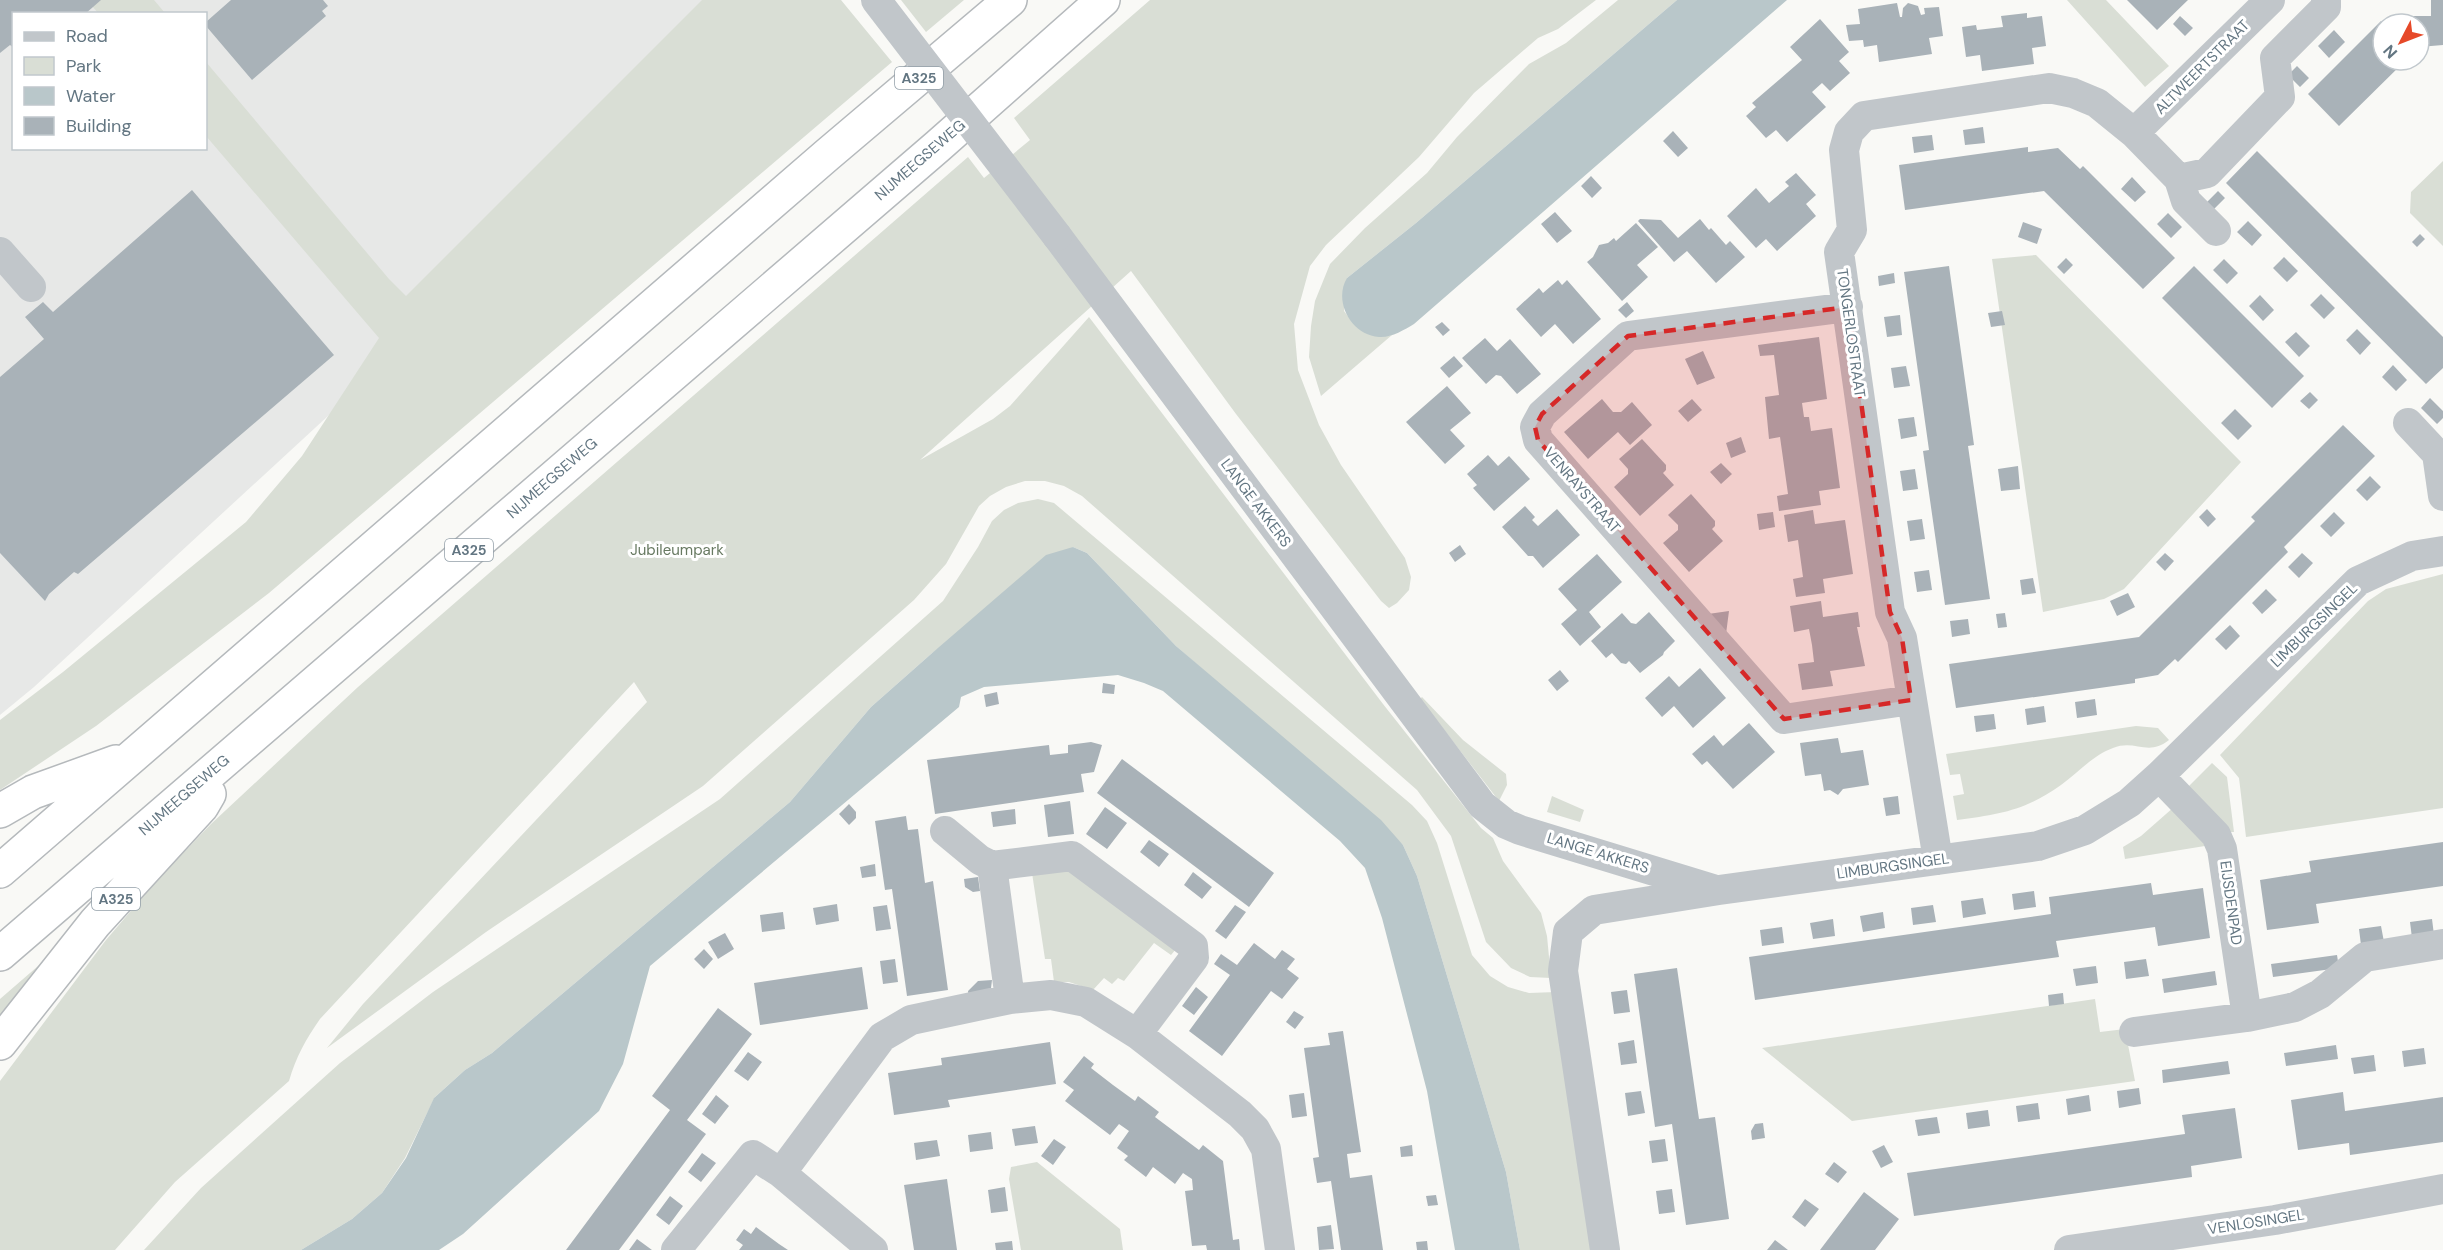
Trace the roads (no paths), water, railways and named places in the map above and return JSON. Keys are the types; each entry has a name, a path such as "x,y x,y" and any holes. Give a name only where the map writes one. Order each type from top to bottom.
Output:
{"highway":[{"name":"A325","path":"0,871 1010,0"},
{"name":"NIJMEEGSEWEG","path":"0,954 938,146 1103,0"},
{"name":"A325","path":"0,811 33,792 135,755"},
{"name":"A325","path":"0,1043 95,923 202,806 230,755"}],"street":[{"name":"LANGE AKKERS","path":"876,0 1057,236 1482,805 1494,816 1520,830 1719,890"},
{"name":"ALTWEERTSTRAAT","path":"2134,134 2270,0"},
{"path":"2179,179 2207,173 2280,97 2275,58 2326,7 2326,0"},
{"name":"TONGERLOSTRAAT","path":"1938,860 1902,638 1890,612 1839,252 1852,230 1844,150 1849,132 1864,116 2049,88 2073,93 2097,103 2134,134 2179,179 2186,201 2216,231"},
{"path":"0,252 31,287"},
{"name":"VENRAYSTRAAT","path":"1848,307 1628,336 1542,414 1535,427 1538,440 1784,719 1911,700"},
{"path":"2408,423 2437,454 2443,496"},
{"name":"LIMBURGSINGEL","path":"1605,1250 1563,971 1568,932 1594,910 1719,890 2038,846 2085,830 2129,803 2159,776 2358,581 2412,556 2443,551"},
{"name":"EIJSDENPAD","path":"2159,776 2216,835 2222,849 2247,1017"},
{"path":"945,831 992,867 1072,856 1193,946 1194,958 1137,1034"},
{"path":"992,867 1010,999"},
{"path":"2134,1032 2247,1017 2295,1007 2320,994 2364,957 2443,944"},
{"path":"781,1173 882,1037 911,1020 1010,999 1051,995 1086,1002 1137,1034 1240,1114 1255,1130 1266,1149 1280,1250"},
{"path":"676,1250 753,1155 781,1173 873,1250"},
{"name":"VENLOSINGEL","path":"2069,1250 2275,1220 2443,1189"}],"water":[{"path":"1677,0 1787,0 1414,324 1393,335 1379,337 1369,335 1353,324 1347,315 1342,297 1347,278 1416,223"},
{"path":"1073,547 1087,553 1176,646 1381,820 1403,845 1417,876 1506,1172 1520,1250 1455,1250 1427,1091 1382,918 1365,868 1340,841 1163,691 1118,675 984,687 961,697 959,707 650,966 623,1064 599,1111 463,1234 439,1250 301,1250 352,1219 382,1193 406,1158 434,1098 465,1070 492,1053 790,802 871,707 931,654 1046,555"}],"park label":[{"name":"Jubileumpark","path":"677,550"}]}
